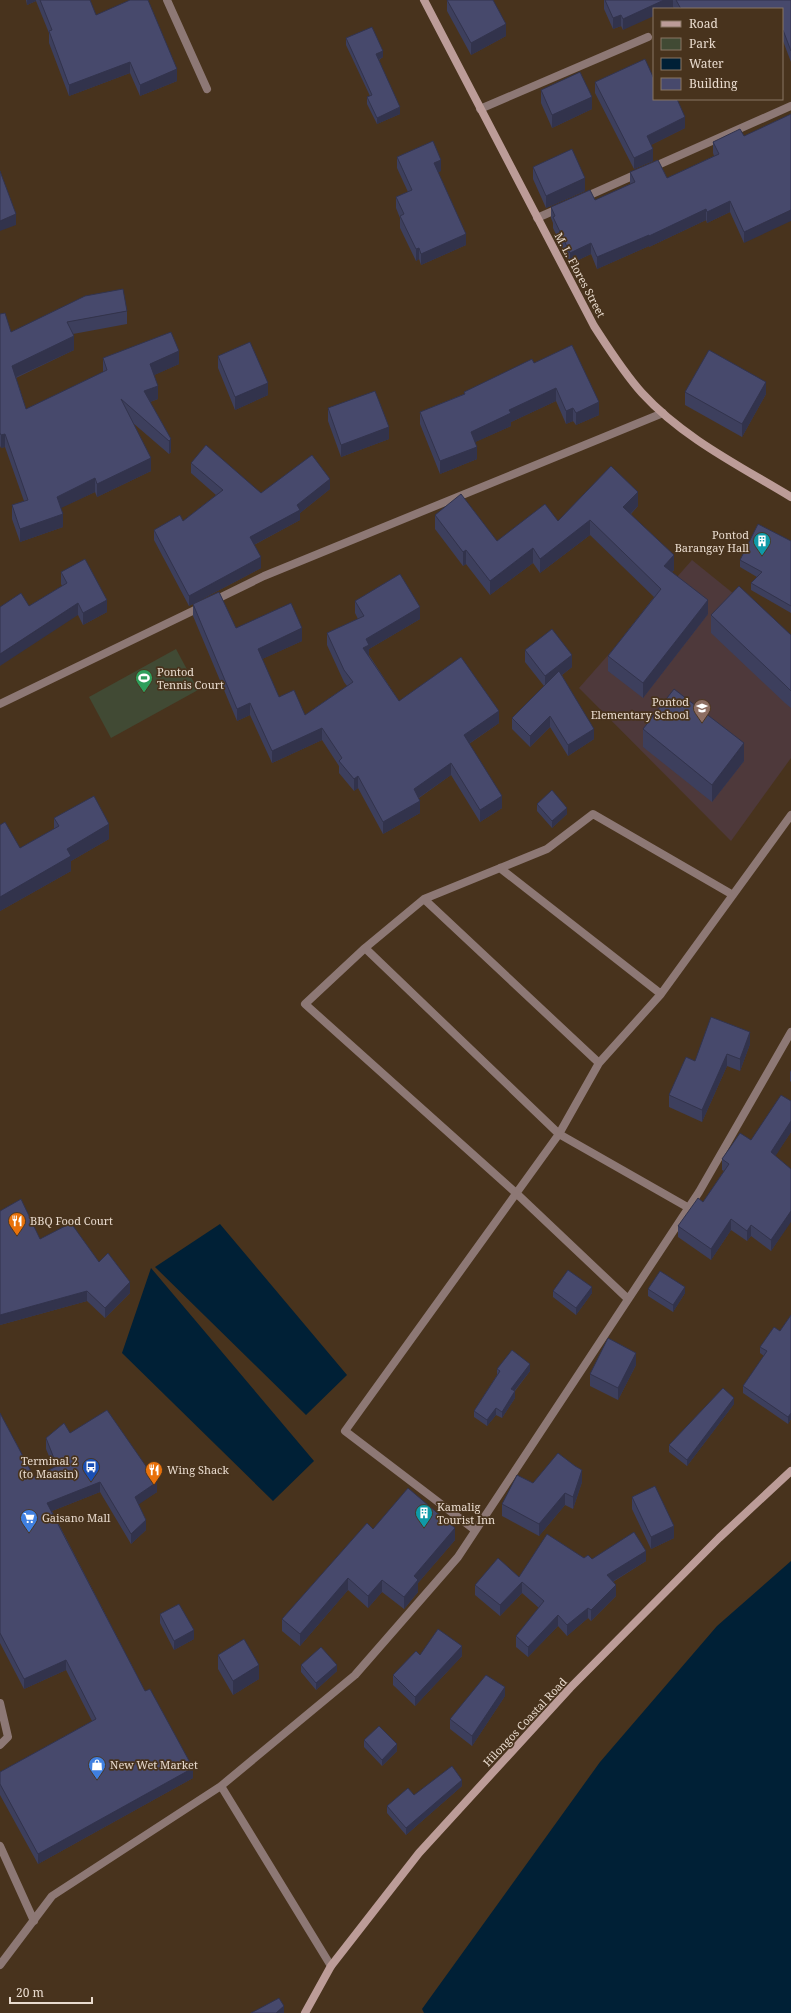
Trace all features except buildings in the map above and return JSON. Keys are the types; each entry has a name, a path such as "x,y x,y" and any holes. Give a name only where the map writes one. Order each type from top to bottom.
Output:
{"street":[{"path":"167,0 207,89"},
{"name":"M. L. Flores Street","path":"424,0 594,326 621,366 642,393 663,413 700,442 791,497"},
{"path":"480,109 648,37"},
{"path":"537,218 791,106"},
{"path":"0,704 264,576 663,413"},
{"path":"628,1299 516,1193 305,1004 365,948 424,899 547,849 593,814 733,895"},
{"path":"475,1530 345,1431 559,1134 599,1063 661,994 791,814"},
{"path":"500,868 661,994"},
{"path":"424,899 599,1063"},
{"path":"365,948 559,1134 689,1208"},
{"path":"0,1965 52,1896 221,1786 355,1676 458,1557 689,1208 791,1032"},
{"name":"Hilongos Coastal Road","path":"305,2013 331,1966 419,1853 570,1688 719,1538 791,1471"},
{"path":"0,1704 8,1737 0,1745"},
{"path":"221,1786 331,1966"},
{"path":"0,1846 34,1921"}],"shaded area":[{"name":"Pontod Elementary School","path":"692,560 791,640 791,758 731,841 579,688"}],"green space":[{"name":"Pontod Tennis Court","path":"176,649 198,690 111,738 89,697"}],"water":[{"path":"220,1224 347,1375 306,1415 155,1267"},
{"path":"151,1268 314,1461 273,1501 122,1353"},
{"path":"791,1561 791,2013 424,2013 422,2009 600,1762 717,1626"}],"place":[{"name":"Pontod Barangay Hall","path":"762,556"},
{"name":"Pontod Tennis Court","path":"144,693"},
{"name":"Pontod Elementary School","path":"702,723"},
{"name":"BBQ Food Court","path":"17,1236"},
{"name":"Terminal 2 (to Maasin)","path":"91,1482"},
{"name":"Wing Shack","path":"154,1485"},
{"name":"Kamalig Tourist Inn","path":"424,1528"},
{"name":"Gaisano Mall","path":"29,1533"},
{"name":"New Wet Market","path":"97,1780"}]}
